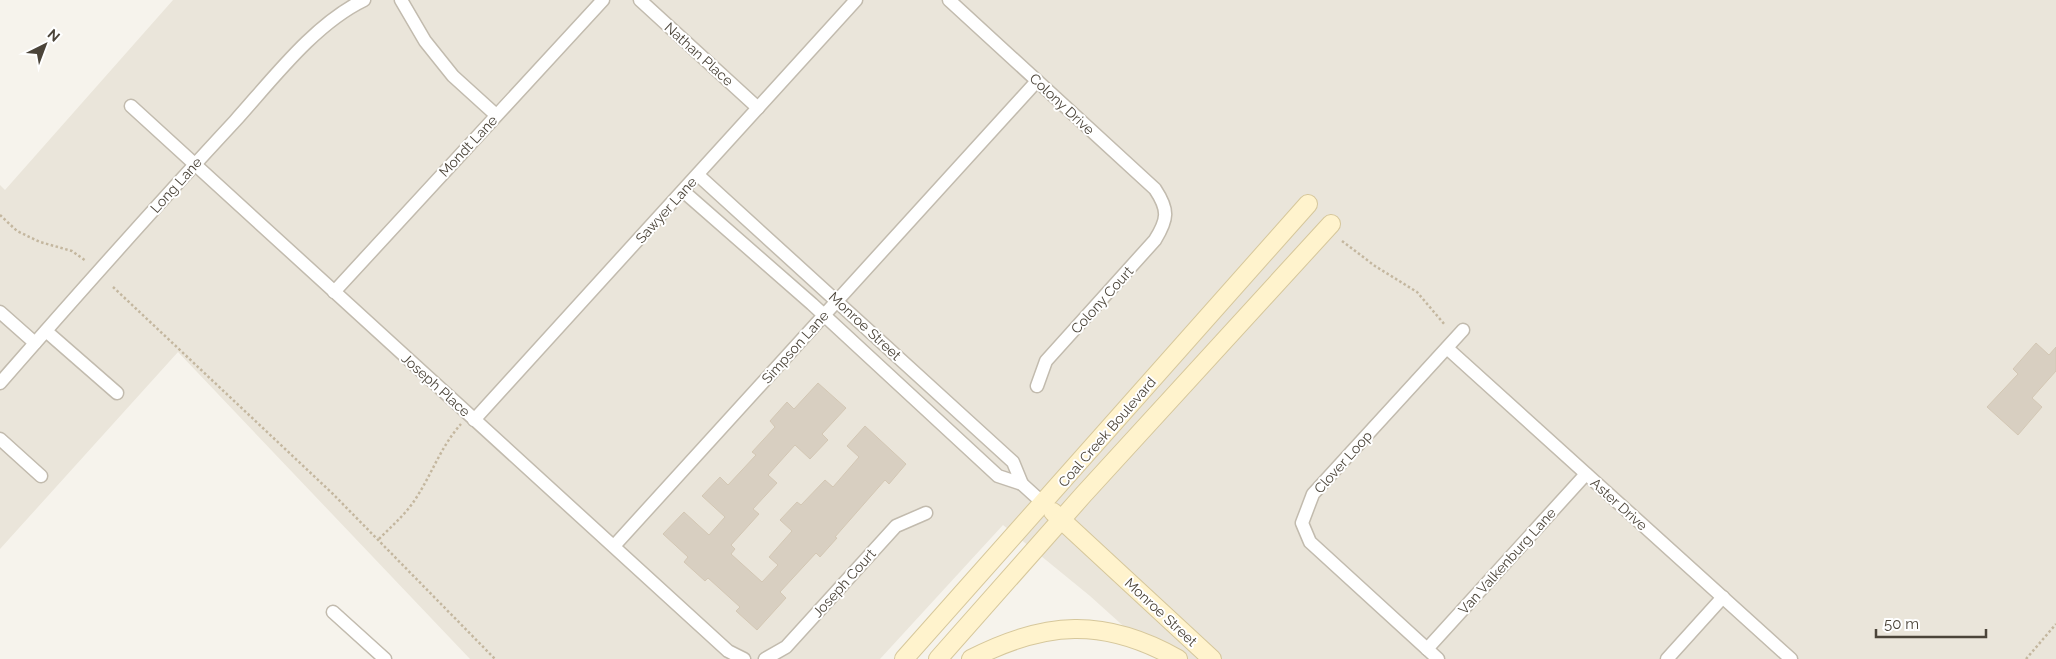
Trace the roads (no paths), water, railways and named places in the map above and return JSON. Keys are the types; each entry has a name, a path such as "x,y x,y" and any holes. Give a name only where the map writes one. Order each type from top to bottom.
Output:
{"main road":[{"name":"Coal Creek Boulevard","path":"904,659 1044,504 1308,204"},
{"name":"Coal Creek Boulevard","path":"938,659 1061,520 1331,224"},
{"name":"Monroe Street","path":"1044,504 1212,659"},
{"path":"971,659 998,645 1026,636 1069,628 1114,633 1157,647 1178,659"}],"street":[{"name":"Long Lane","path":"0,383 195,164 310,39 349,7 364,0"},
{"path":"401,0 425,40 453,76 496,115"},
{"name":"Mondt Lane","path":"334,292 603,0"},
{"name":"Nathan Place","path":"640,0 758,108"},
{"name":"Sawyer Lane","path":"474,420 856,0"},
{"name":"Colony Drive","path":"949,0 1155,189 1163,201 1166,214"},
{"name":"Simpson Lane","path":"614,546 1037,81"},
{"name":"Joseph Place","path":"131,106 728,651 744,659"},
{"name":"Monroe Street","path":"698,175 1013,462 1022,484"},
{"name":"Monroe Street","path":"683,191 824,315 998,476 1022,484 1044,504"},
{"name":"Colony Court","path":"1037,386 1046,361 1155,240 1163,228 1166,214"},
{"path":"0,312 35,343"},
{"path":"46,330 117,393"},
{"name":"Clover Loop","path":"1438,659 1310,542 1302,523 1313,494 1463,330"},
{"name":"Aster Drive","path":"1447,348 1792,659"},
{"path":"0,439 41,476"},
{"name":"Van Valkenburg Lane","path":"1427,649 1586,474"},
{"name":"Joseph Court","path":"765,659 786,647 896,526 926,513"},
{"path":"1667,659 1723,597"},
{"path":"333,612 385,659"}]}
